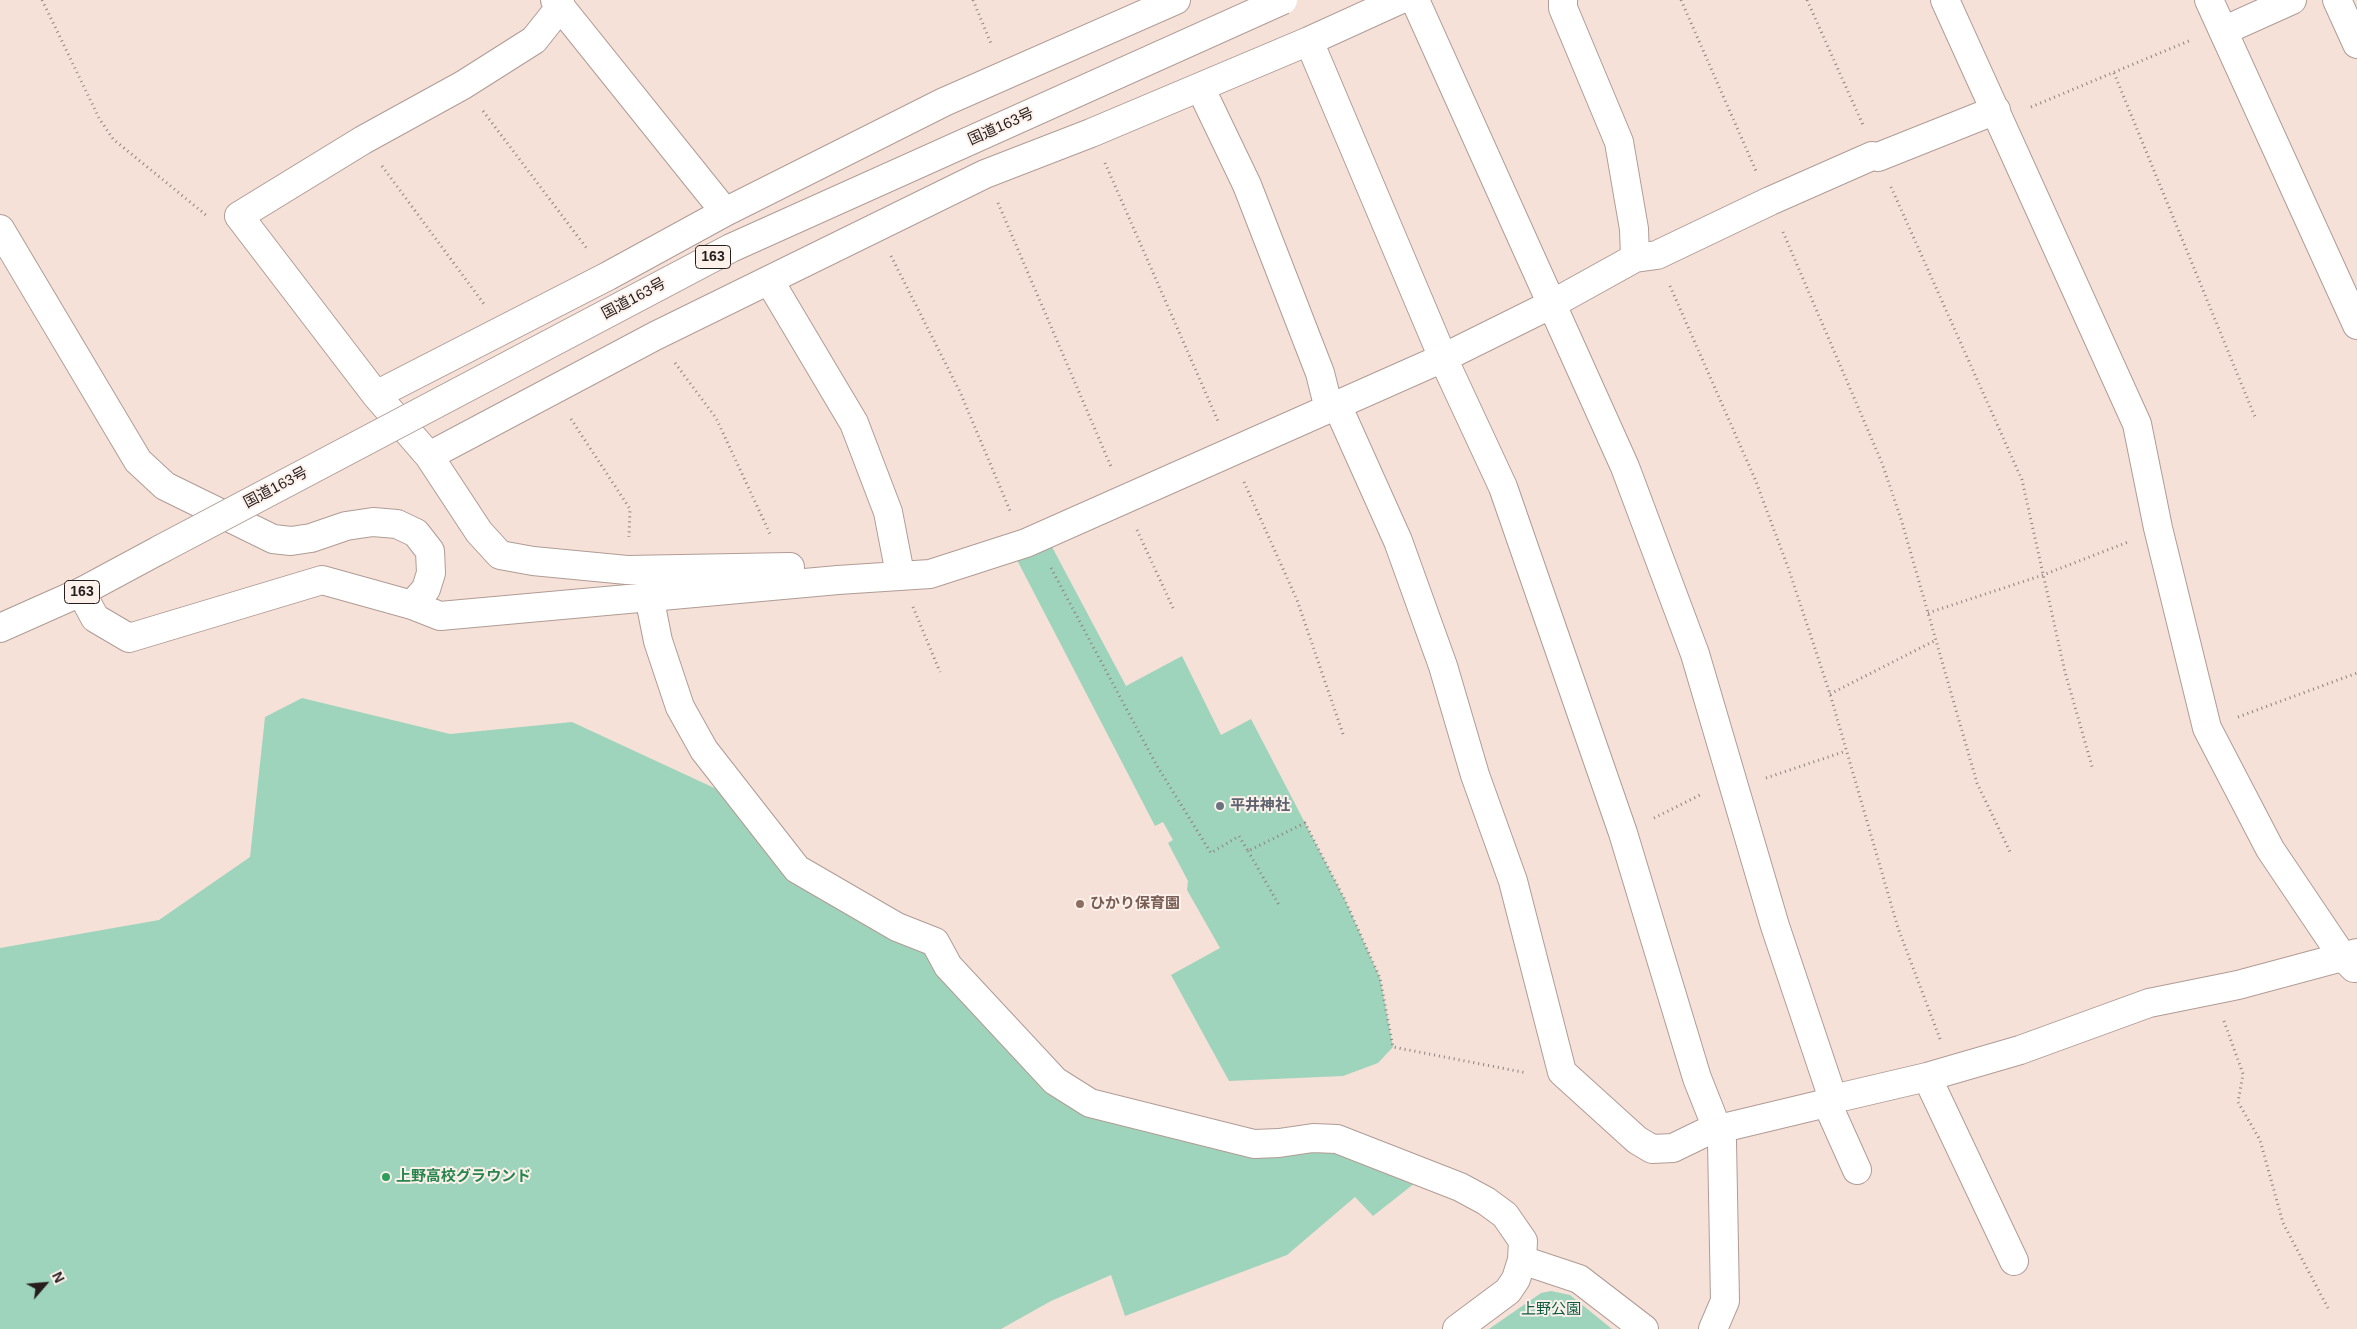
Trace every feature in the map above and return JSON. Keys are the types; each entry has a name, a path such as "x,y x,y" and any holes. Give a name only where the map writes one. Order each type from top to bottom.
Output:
{"main road":[{"path":"376,395 608,276 725,212 944,102 1176,0"},
{"name":"国道163号","path":"0,628 82,592 731,248 1283,0"},
{"path":"429,456 655,336 985,174 1309,42 1399,0"},
{"path":"1415,0 1625,467 1695,654 1775,926 1830,1101 1857,1170"},
{"path":"1563,0 1563,8 1620,142 1634,229 1646,257"},
{"path":"1200,87 1247,186 1333,407 1398,541 1443,666 1475,775 1513,881 1562,1072 1637,1140 1652,1149 1665,1150 1680,1146 1706,1132 1939,1074 2020,1050 2149,1003 2352,960 2270,849 2207,728 2158,528 2137,424 1945,0"},
{"path":"2209,0 2357,325"},
{"path":"2222,29 2292,0"},
{"path":"2337,0 2357,44"},
{"path":"725,212 558,3 534,40 463,85 362,140 239,216 376,395 429,456 479,532 500,555 533,561 627,570 834,564 838,580"},
{"path":"1309,42 1443,358 1503,487 1623,833 1697,1078 1722,1142 1725,1301 1713,1329"},
{"path":"82,592 95,618 129,638 322,580 412,605 440,616 900,574 930,574 1035,539 1124,500 1443,358 1646,257 1872,156 1878,157 1998,115"},
{"path":"0,229 138,461 165,486 273,539 291,541 311,538 346,526 373,522 397,524 416,533 430,551 431,573 426,589 412,605"},
{"path":"769,280 854,423 888,512 900,574"},
{"path":"649,596 658,641 680,707 704,750 797,869 896,927 935,942 948,966 1055,1081 1090,1103 1254,1144 1313,1138 1337,1138 1460,1187 1486,1201 1505,1215 1523,1241 1522,1260 1516,1279 1508,1291 1457,1329"},
{"path":"1939,1074 2014,1261"},
{"path":"1522,1260 1578,1279 1644,1329"}],"path":[{"path":"42,0 99,118 113,139 209,218 239,216"},
{"path":"973,0 1005,76"},
{"path":"1681,0 1770,201 1882,463 1977,783 2011,854"},
{"path":"1807,0 2022,480 2065,672 2093,770"},
{"path":"1998,115 2114,73 2222,29"},
{"path":"2114,73 2255,417"},
{"path":"463,85 608,276"},
{"path":"362,140 502,329"},
{"path":"985,174 1099,436 1124,500 1173,608"},
{"path":"876,227 960,392 1014,520 1035,539 1157,766 1211,853 1240,836 1278,905"},
{"path":"1646,257 1755,478 1789,570 1830,694 1939,1074"},
{"path":"655,336 716,418 771,531 776,567"},
{"path":"552,391 630,509 627,570"},
{"path":"1928,613 2105,553 2158,528"},
{"path":"900,574 940,672"},
{"path":"1830,694 1936,640"},
{"path":"2207,728 2357,673"},
{"path":"1623,833 1733,784 1846,751"},
{"path":"1248,851 1305,823 1345,900 1380,978 1393,1047 1553,1078 1562,1072"},
{"path":"2213,990 2243,1074 2238,1102 2260,1140 2283,1223 2329,1310"}],"green space":[{"name":"平井神社","path":"1051,545 1126,686 1182,656 1221,735 1251,719 1345,900 1380,978 1393,1047 1378,1063 1343,1076 1229,1081 1171,975 1220,948 1187,890 1188,881 1168,843 1173,840 1163,822 1155,826 1017,560"},
{"path":"302,698 450,734 572,722 723,792 780,868 926,949 939,971 1041,1088 1077,1110 1339,1154 1415,1183 1373,1216 1355,1197 1287,1255 1125,1316 1111,1275 1051,1301 1001,1329 0,1329 0,948 159,920 250,857 265,717"},
{"name":"上野公園","path":"1551,1291 1570,1295 1612,1329 1489,1329 1541,1293"}],"place":[{"name":"平井神社","path":"1220,806"},
{"name":"ひかり保育園","path":"1080,904"},
{"name":"上野高校グラウンド","path":"386,1177"}]}
